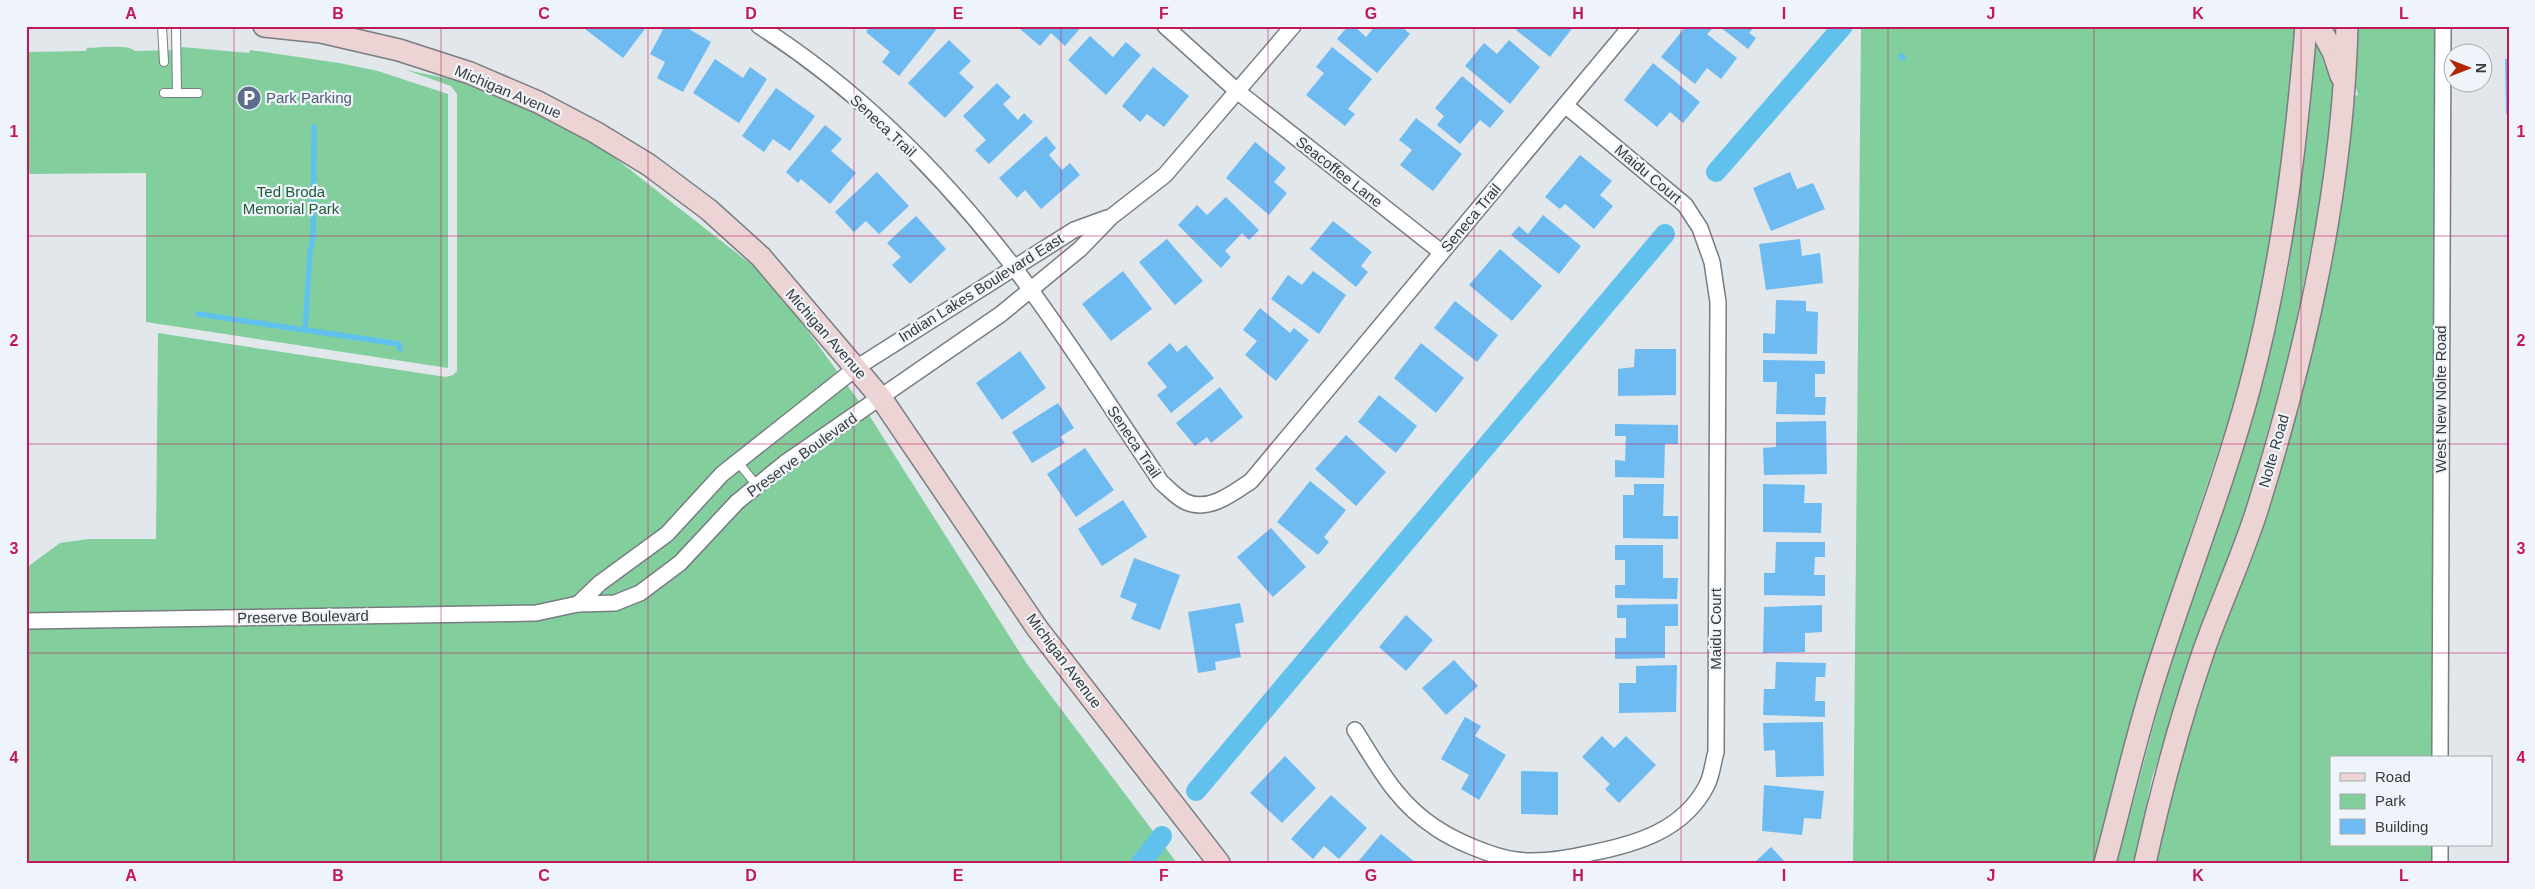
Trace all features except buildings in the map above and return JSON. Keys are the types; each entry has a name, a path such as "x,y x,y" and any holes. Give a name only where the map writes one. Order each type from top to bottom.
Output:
{"street":[{"name":"Michigan Avenue","path":"264,26 321,29 399,50 470,74 538,102 596,132 649,165 709,210 761,258 881,398 1037,628 1219,863"},
{"name":"Seneca Trail","path":"759,26 794,48 862,104 931,170 1030,289 1161,482 1186,502 1204,505 1226,498 1251,481 1631,26"},
{"name":"Seacoffee Lane","path":"1165,26 1238,91 1442,252"},
{"name":"Indian Lakes Boulevard East","path":"881,398 1001,314 1080,249 1111,217 1165,175 1293,26"},
{"path":"2105,863 2156,676 2249,390 2277,270 2298,129 2306,26"},
{"path":"2319,26 2333,52 2344,88"},
{"name":"Nolte Road","path":"2145,863 2163,780 2204,650 2257,509 2302,350 2330,208 2344,88 2347,26"},
{"name":"West New Nolte Road","path":"2440,756 2442,34"},
{"name":"Maidu Court","path":"1355,730 1398,798 1436,828 1471,846 1515,860 1553,861 1631,846 1670,827 1692,807 1708,784 1716,752 1718,302 1712,262 1700,228 1685,205 1565,104"},
{"name":"Indian Lakes Boulevard East","path":"856,368 1074,230 1111,217"},
{"path":"578,604 600,583 667,534 722,474 856,368"},
{"name":"Preserve Boulevard","path":"26,621 536,613 578,604 615,603 640,593 680,563 737,502 785,463 881,398"},
{"path":"2440,846 2440,863"}],"lane":[{"path":"162,26 164,62"},
{"path":"176,26 177,93"},
{"path":"164,93 198,93"},
{"path":"738,462 758,486"}],"green space":[{"path":"1861,26 2295,26 2287,128 2266,269 2239,388 2145,673 2094,863 1853,863"},
{"path":"2358,26 2445,29 2445,42 2442,42 2442,92 2444,92 2434,756 2330,756 2330,846 2433,846 2433,863 2156,863 2174,782 2215,653 2268,511 2312,352 2341,210 2355,96 2358,95 2356,88"},
{"path":"2316,42 2334,89 2319,207 2291,348 2247,506 2194,647 2152,778 2134,863 2117,863 2166,679 2260,392 2288,272 2308,130"},
{"name":"Ted Broda Memorial Park","path":"112,47 135,51 181,50 182,47 249,53 250,50 339,63 378,71 448,94 448,368 146,322 146,173 26,174 26,52 86,51 87,48"},
{"path":"406,70 455,80 494,94 532,110 601,147 757,269 794,312 869,415 1027,664 1177,863 26,863 26,568 60,543 88,539 156,539 158,333 446,377 453,375 457,371 457,94 451,86"}],"waterway":[{"path":"1716,172 1843,26"},
{"path":"314,127 313,237 310,252 305,330 399,344 400,349"},
{"path":"1196,791 1665,234"},
{"path":"198,314 305,330"},
{"path":"1416,531 1420,536"},
{"path":"1141,863 1162,836"}],"place":[{"name":"Park Parking","path":"249,98"}]}
